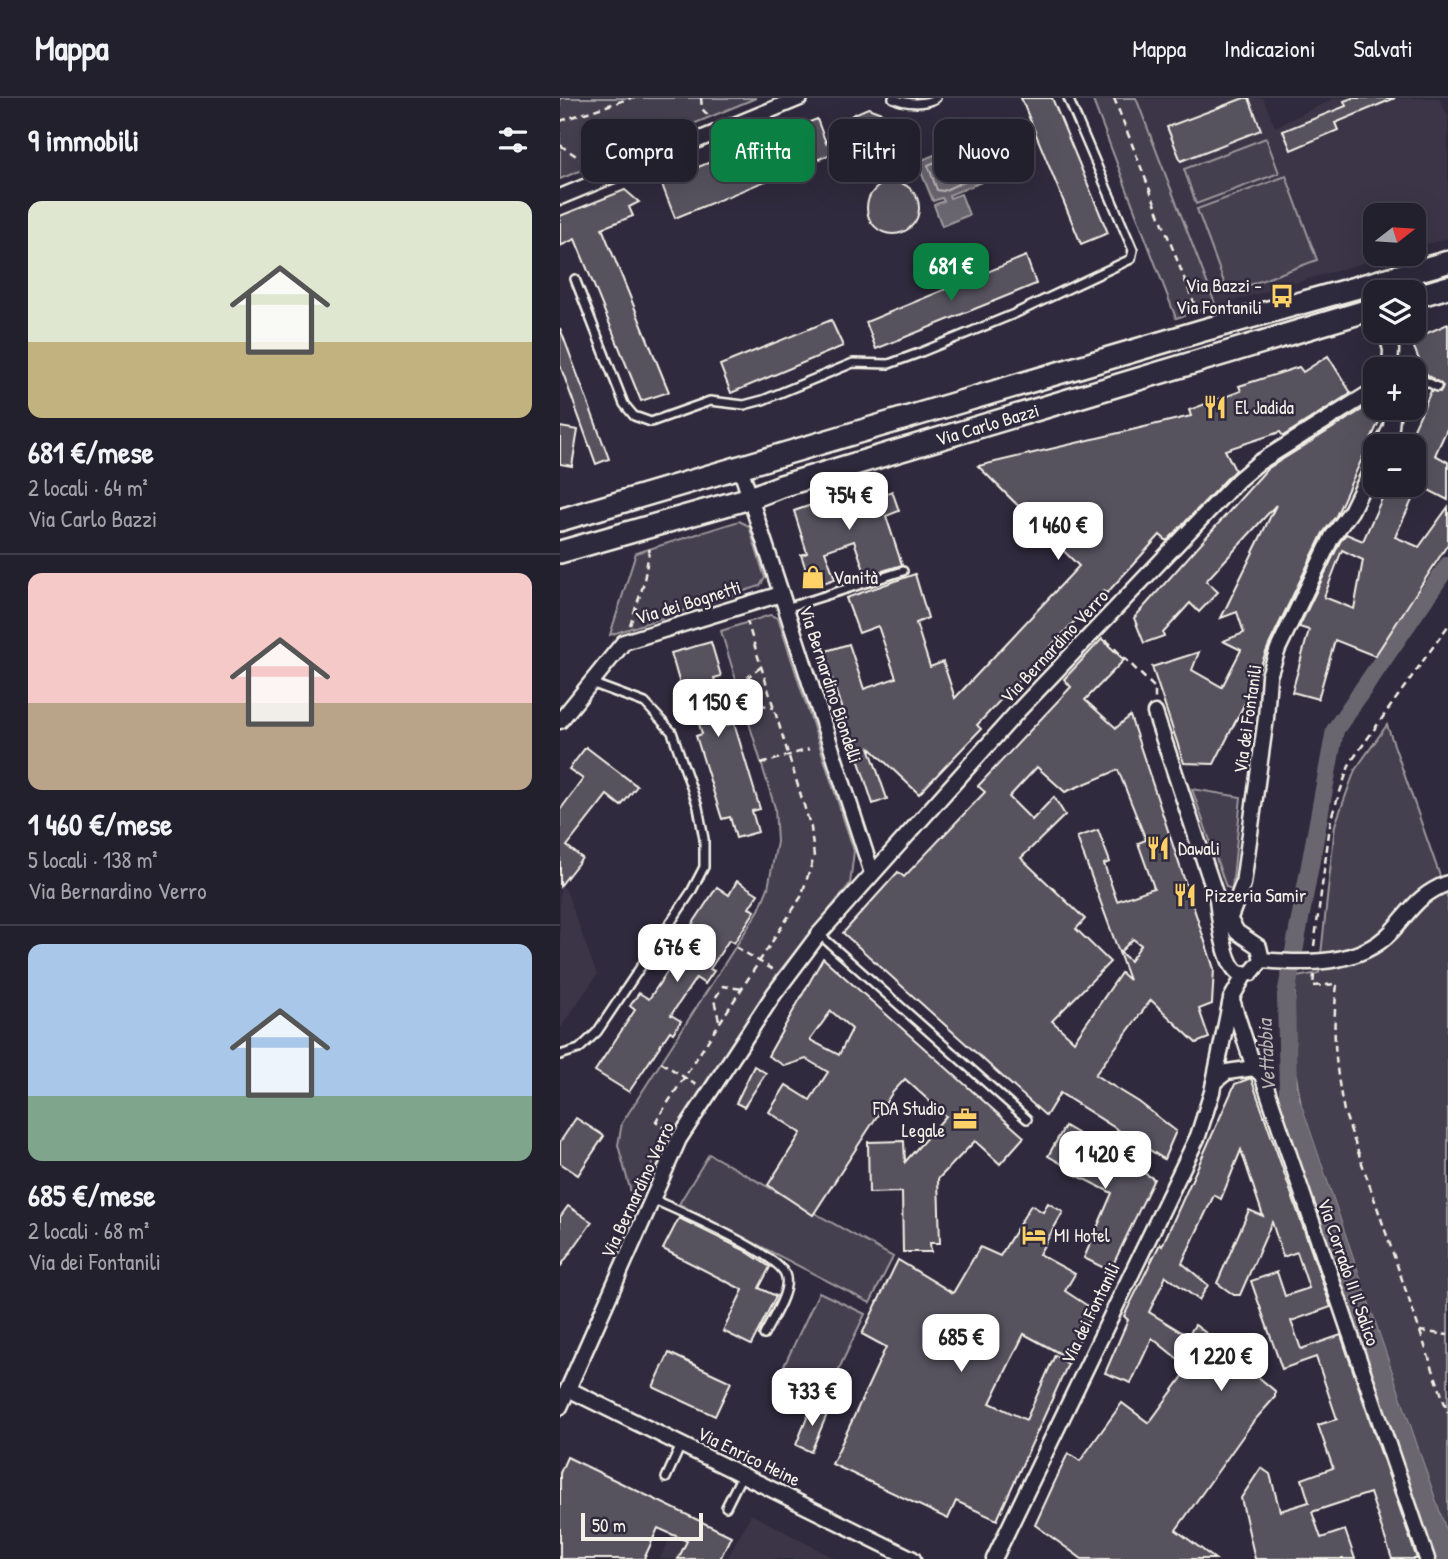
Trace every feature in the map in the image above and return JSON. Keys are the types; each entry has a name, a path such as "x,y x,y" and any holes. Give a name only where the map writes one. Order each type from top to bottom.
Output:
{"main road":[{"name":"Via Carlo Bazzi","path":"1403,280 1448,262"},
{"path":"1426,293 1448,287"},
{"name":"Via Carlo Bazzi","path":"560,520 740,467 1363,295"},
{"name":"Via Carlo Bazzi","path":"560,552 750,498 781,486 1363,312"}],"street":[{"path":"560,197 800,98"},
{"name":"Via Bernardino Verro","path":"560,1407 679,1139 786,978 820,934 1018,711 1238,480 1363,398"},
{"name":"Via Bernardino Biondelli","path":"740,467 872,873"},
{"name":"Via dei Fontanili","path":"1229,920 1243,884 1269,676 1278,649 1332,537 1351,511 1363,487"},
{"name":"Via dei Bognetti","path":"560,721 624,642 781,594"},
{"path":"1155,713 1217,899 1237,932 1259,947 1266,961"},
{"path":"1217,899 1219,923 1230,965 1236,972 1245,974 1256,970 1266,961 1314,962 1370,947 1389,934 1416,900 1448,883"},
{"path":"1228,952 1238,941 1249,940"},
{"name":"Via dei Fontanili","path":"995,1559 1198,1136 1214,1082 1231,999 1245,974"},
{"name":"Via Corrado II Il Salico","path":"1231,999 1254,1068 1262,1075 1427,1559"},
{"path":"1214,1082 1237,1069 1254,1068"},
{"name":"Via Enrico Heine","path":"568,1389 913,1559"}],"lane":[{"path":"893,98 901,102 930,102 936,98"},
{"path":"575,279 624,404 634,416 651,422 710,401 744,405 763,400 853,362 889,364 919,353 1014,314 1131,258 1133,250 1068,98"},
{"path":"1426,381 1437,387"},
{"path":"786,608 903,571"},
{"path":"560,1055 579,1049 597,1032 691,892 704,867 704,839 698,807 672,732 645,703 591,682"},
{"path":"820,934 1027,1119"},
{"path":"652,1198 761,1253 780,1267 786,1275 786,1287 764,1335"},
{"path":"666,1478 682,1445"},
{"path":"726,1507 743,1475"}],"path":[{"path":"560,121 631,98"},
{"path":"701,98 702,108 711,118"},
{"path":"1114,98 1198,314"},
{"path":"560,145 581,159"},
{"path":"629,628 643,586 651,544"},
{"path":"671,1134 656,1121 802,897 814,857 811,828 747,621"},
{"path":"1448,626 1350,762 1331,818 1313,986 1337,984 1332,1029 1335,1071 1344,1111 1448,1413"},
{"path":"1106,640 1155,688 1155,713"},
{"path":"761,667 748,677 755,703 774,708"},
{"path":"761,764 809,749"},
{"path":"736,947 786,978"},
{"path":"720,1023 714,1000 723,986 741,989"},
{"path":"661,1062 701,1088"},
{"path":"1420,1331 1448,1335"}],"shaded area":[{"path":"560,98 756,98 697,122 697,119 581,119 581,170 560,179"},
{"path":"1092,98 1136,98 1216,306 1176,318"},
{"path":"1136,98 1263,98 1275,127 1335,98 1439,98 1448,116 1448,238 1426,244 1426,203 1363,203 1363,263 1216,306"},
{"path":"1266,138 1279,173 1196,204 1184,169"},
{"path":"1286,176 1317,260 1228,293 1197,209"},
{"path":"739,521 749,526 765,578 760,586 610,635 636,553"},
{"path":"770,615 778,618 854,851 850,884 778,973 652,1164 635,1207 618,1145 622,1123 759,910 768,888 777,842 775,808 721,631"},
{"path":"1387,725 1448,899 1448,1537 1301,1105 1291,1046 1296,977 1319,973 1335,825 1355,770"},
{"path":"1192,789 1241,797 1232,889 1226,887"},
{"path":"560,885 566,890 597,975 560,1029"},
{"path":"709,1154 893,1257 870,1303 679,1204"},
{"path":"819,1292 865,1314 826,1396 781,1372"},
{"path":"682,1513 731,1536 720,1559 660,1559"},
{"path":"751,1514 836,1559 727,1559"}],"water":[{"path":"934,155 934,182 982,182 949,195 950,198 961,194 969,215 942,226 934,205 944,201 942,198 933,201 920,169 920,161"}],"building":[{"path":"1021,98 1052,98 1108,233 1081,244 1034,130 1034,119 1030,119"},
{"path":"1249,98 1261,130 1181,161 1167,127"},
{"path":"1352,98 1395,98 1335,123 1338,130 1291,150 1283,131 1346,106 1344,101"},
{"path":"868,108 887,115 889,119 848,119"},
{"path":"817,119 826,143 829,137 829,155 815,161 815,120"},
{"path":"711,162 711,182 763,182 675,218 661,182 697,182 697,167"},
{"path":"883,184 903,184 917,198 917,218 903,232 883,232 869,218 869,198"},
{"path":"625,190 639,202 629,207 633,216 602,228 669,392 641,401 575,239 560,246 560,216"},
{"path":"1026,256 1036,284 876,349 866,322"},
{"path":"831,320 843,346 731,393 720,365"},
{"path":"1448,324 1448,427 1435,455 1448,462 1448,500 1426,488 1426,434 1411,434 1418,420 1426,420 1426,402 1431,391 1440,392 1443,386 1426,373 1426,357 1418,357 1412,343 1426,343 1426,334"},
{"path":"560,328 609,459 596,464 560,365"},
{"path":"1328,356 1351,393 1283,436 1280,432 1225,450 1235,470 1167,541 1160,535 1107,593 1104,590 977,725 981,729 919,794 869,747 887,799 873,804 823,652 849,644 864,689 896,678 878,626 859,633 846,598 915,574 928,618 916,623 930,667 943,662 955,698 1079,566 978,466 1191,416 1189,410 1241,391 1239,386 1299,367 1303,372"},
{"path":"1363,409 1363,420 1380,420 1373,434 1363,434 1363,457 1336,516 1323,533 1214,764 1184,763 1152,667 1199,652 1192,670 1222,687 1241,650 1223,641 1244,633 1237,612 1221,618 1276,505 1206,581 1218,592 1199,612 1190,603 1163,633 1164,636 1144,643 1134,618 1267,469"},
{"path":"560,427 578,430 572,466 560,464"},
{"path":"875,483 879,496 892,491 899,511 886,516 902,565 866,576 854,541 825,551 835,579 812,587 801,555 807,553 794,511"},
{"path":"1383,497 1413,497 1395,537 1419,547 1448,507 1448,544 1375,656 1335,640 1318,699 1292,692 1309,630 1299,627 1340,542 1346,534 1363,541","holes":["1342,550 1363,560 1354,609 1324,597"]},
{"path":"1102,639 1124,660 1085,700 1116,728 1130,716 1214,969 1212,1004 1199,1009 1209,1038 1196,1043 1151,1000 1095,1075 1139,1102 1176,1131 1164,1159 1060,1093 1046,1116 843,933 898,872 904,877 985,792 978,786 1071,687 1064,679","holes":["1037,767 1065,792 1118,770 1146,840 1138,843 1154,888 1117,901 1104,864 1110,862 1098,830 1077,837 1129,980 1121,973 1074,1041 1052,1021 1110,962 1076,929 1085,919 1021,858 1065,815 1054,797 1032,820 1009,797","1133,939 1141,945 1130,961 1120,952"]},
{"path":"711,642 721,676 714,678 727,725 734,723 760,809 752,811 758,832 736,838 730,817 722,819 696,736 702,734 688,685 681,688 671,653"},
{"path":"586,747 637,786 621,806 607,795 567,846 582,858 560,886 560,810 583,779 569,769"},
{"path":"737,881 758,894 749,908 755,911 734,943 729,940 710,969 714,971 705,984 696,978 671,1015 681,1021 673,1033 670,1031 629,1092 595,1071 635,1010 630,1006 639,993 649,999 673,963 663,957 671,946 676,949 717,887 729,895"},
{"path":"823,958 1024,1137 1000,1164 975,1141 938,1179 940,1243 930,1243 931,1252 903,1252 902,1192 869,1193 868,1142 904,1141 905,1162 946,1116 905,1079 892,1093 813,1215 768,1185 801,1133 769,1112 786,1085 810,1100 828,1072 806,1059 785,1066 768,1056","holes":["831,1011 852,1029 839,1055 810,1040"]},
{"path":"754,1066 766,1073 744,1107 736,1103"},
{"path":"1251,1078 1331,1307 1291,1321 1301,1349 1341,1335 1417,1559 1392,1559 1370,1493 1312,1512 1321,1538 1345,1530 1355,1559 1255,1559 1241,1498 1261,1468 1270,1474 1280,1511 1309,1502 1302,1479 1333,1468 1318,1425 1337,1419 1316,1357 1282,1369 1251,1281 1277,1272 1285,1296 1309,1288 1297,1252 1283,1257 1272,1222 1240,1295 1234,1295 1217,1283 1249,1210 1263,1216 1241,1150 1221,1199 1214,1195 1182,1263 1208,1285 1199,1300 1166,1276 1149,1312 1188,1336 1195,1325 1253,1367 1250,1370 1275,1391 1275,1397 1253,1422 1176,1530 1215,1559 1082,1559 1035,1525 1068,1453 1080,1461 1122,1403 1149,1423 1189,1368 1152,1338 1131,1383 1105,1373 1128,1320 1124,1316 1160,1244 1162,1246 1235,1084"},
{"path":"576,1118 604,1136 578,1175 560,1163 560,1142"},
{"path":"1065,1126 1154,1179 1110,1271 1084,1258 1112,1193 1066,1170 1067,1167 1048,1156"},
{"path":"1048,1203 1063,1212 1039,1254 1075,1274 1065,1291 1094,1310 1070,1359 1024,1334 990,1403 1026,1420 1055,1355 1068,1364 997,1520 956,1501 948,1519 832,1464 886,1347 862,1334 898,1260 953,1293 980,1247 1000,1256 1031,1205 1043,1212"},
{"path":"568,1206 592,1222 560,1267 560,1217"},
{"path":"679,1218 744,1250 770,1267 759,1288 776,1296 751,1345 723,1331 743,1290 663,1249"},
{"path":"669,1353 731,1382 715,1416 653,1387"},
{"path":"812,1405 828,1412 811,1452 796,1445"},
{"path":"567,1457 731,1536 720,1559 678,1559 687,1541 658,1528 644,1559 560,1559 560,1473"}],"waterway":[{"name":"Vettabbia","path":"1446,1559 1288,1094 1286,995 1335,730 1448,565"}],"place":[{"name":"Via Bazzi - Via Fontanili","path":"1282,296"},
{"name":"El Jadida","path":"1215,407"},
{"name":"Vanità","path":"813,577"},
{"name":"Dawali","path":"1158,848"},
{"name":"Pizzeria Samir","path":"1185,895"},
{"name":"FDA Studio Legale","path":"965,1119"},
{"name":"MI Hotel","path":"1034,1235"}]}
